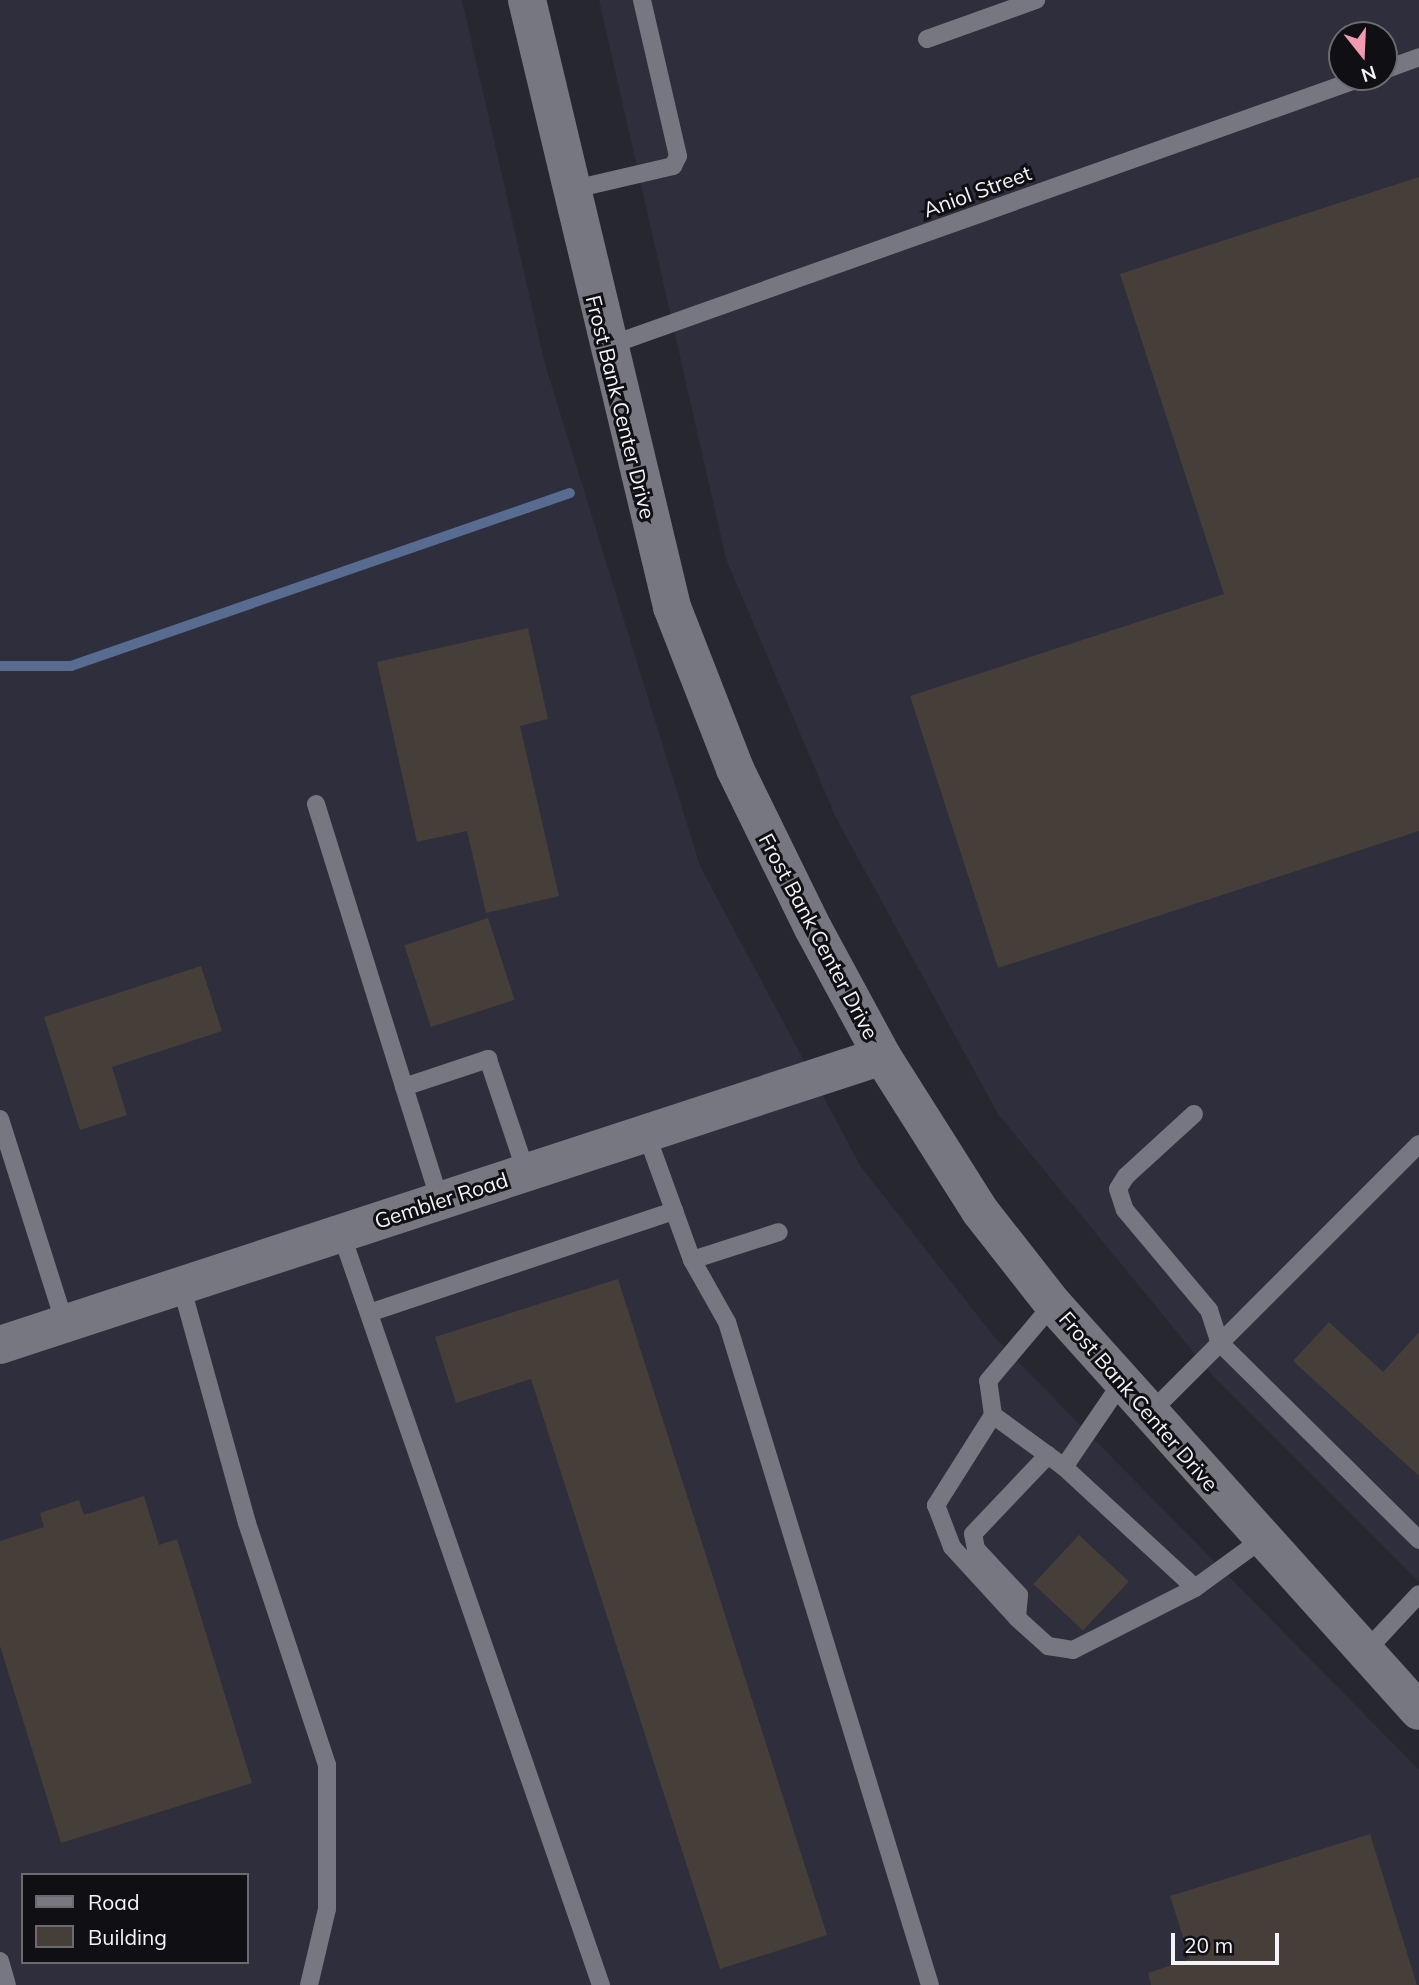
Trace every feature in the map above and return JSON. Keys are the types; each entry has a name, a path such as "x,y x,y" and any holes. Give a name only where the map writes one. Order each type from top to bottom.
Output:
{"main road":[{"name":"Frost Bank Center Drive","path":"527,0 605,347 672,607 705,696 771,846 882,1056 981,1211 1053,1304 1149,1414 1419,1711"},
{"name":"Gembler Road","path":"0,1345 882,1056"}],"lane":[{"path":"569,190 673,166 678,156 642,0"},
{"path":"927,39 1036,0"},
{"path":"1398,65 1419,57"},
{"name":"Aniol Street","path":"605,347 1328,90"},
{"path":"316,804 440,1201"},
{"path":"404,1087 488,1059 526,1172"},
{"path":"1194,1114 1118,1189 1125,1210 1209,1310 1220,1343 1419,1541"},
{"path":"0,1119 65,1324"},
{"path":"646,1133 692,1260 727,1322 930,1985"},
{"path":"1149,1414 1419,1144"},
{"path":"369,1313 674,1211"},
{"path":"692,1260 779,1232"},
{"path":"341,1233 601,1985"},
{"path":"181,1285 247,1523 327,1765 327,1909 309,1985"},
{"path":"1053,1304 988,1381 993,1415 936,1505 952,1547 1017,1618 1048,1646 1073,1650 1195,1588 1261,1540"},
{"path":"1064,1467 1122,1382"},
{"path":"993,1415 1064,1467 1195,1588"},
{"path":"1017,1618 1019,1595 976,1549 973,1534 1048,1455"},
{"path":"1366,1653 1419,1594"},
{"path":"0,1961 7,1985"}],"shaded area":[{"path":"0,0 462,0 545,364 700,866 861,1167 996,1339 1419,1770 1419,1985 0,1985"},
{"path":"599,0 1419,0 1419,1582 1213,1376 998,1114 836,818 726,559"}],"building":[{"path":"1419,177 1419,831 998,968 910,696 1224,594 1120,274"},
{"path":"528,628 548,719 520,726 559,896 486,913 467,831 417,842 377,662"},
{"path":"488,918 515,1000 431,1027 404,945"},
{"path":"201,966 222,1031 112,1067 127,1115 80,1130 44,1017"},
{"path":"618,1279 827,1935 720,1969 531,1379 456,1403 435,1337"},
{"path":"1329,1322 1383,1372 1419,1332 1419,1476 1293,1361"},
{"path":"144,1496 159,1545 177,1539 252,1783 61,1843 0,1646 0,1541 44,1527 40,1513 79,1500 84,1515"},
{"path":"1079,1535 1129,1581 1083,1630 1033,1584"},
{"path":"1370,1834 1417,1985 1151,1985 1148,1973 1190,1959 1170,1896"}],"waterway":[{"path":"0,666 71,666 570,493"}]}
